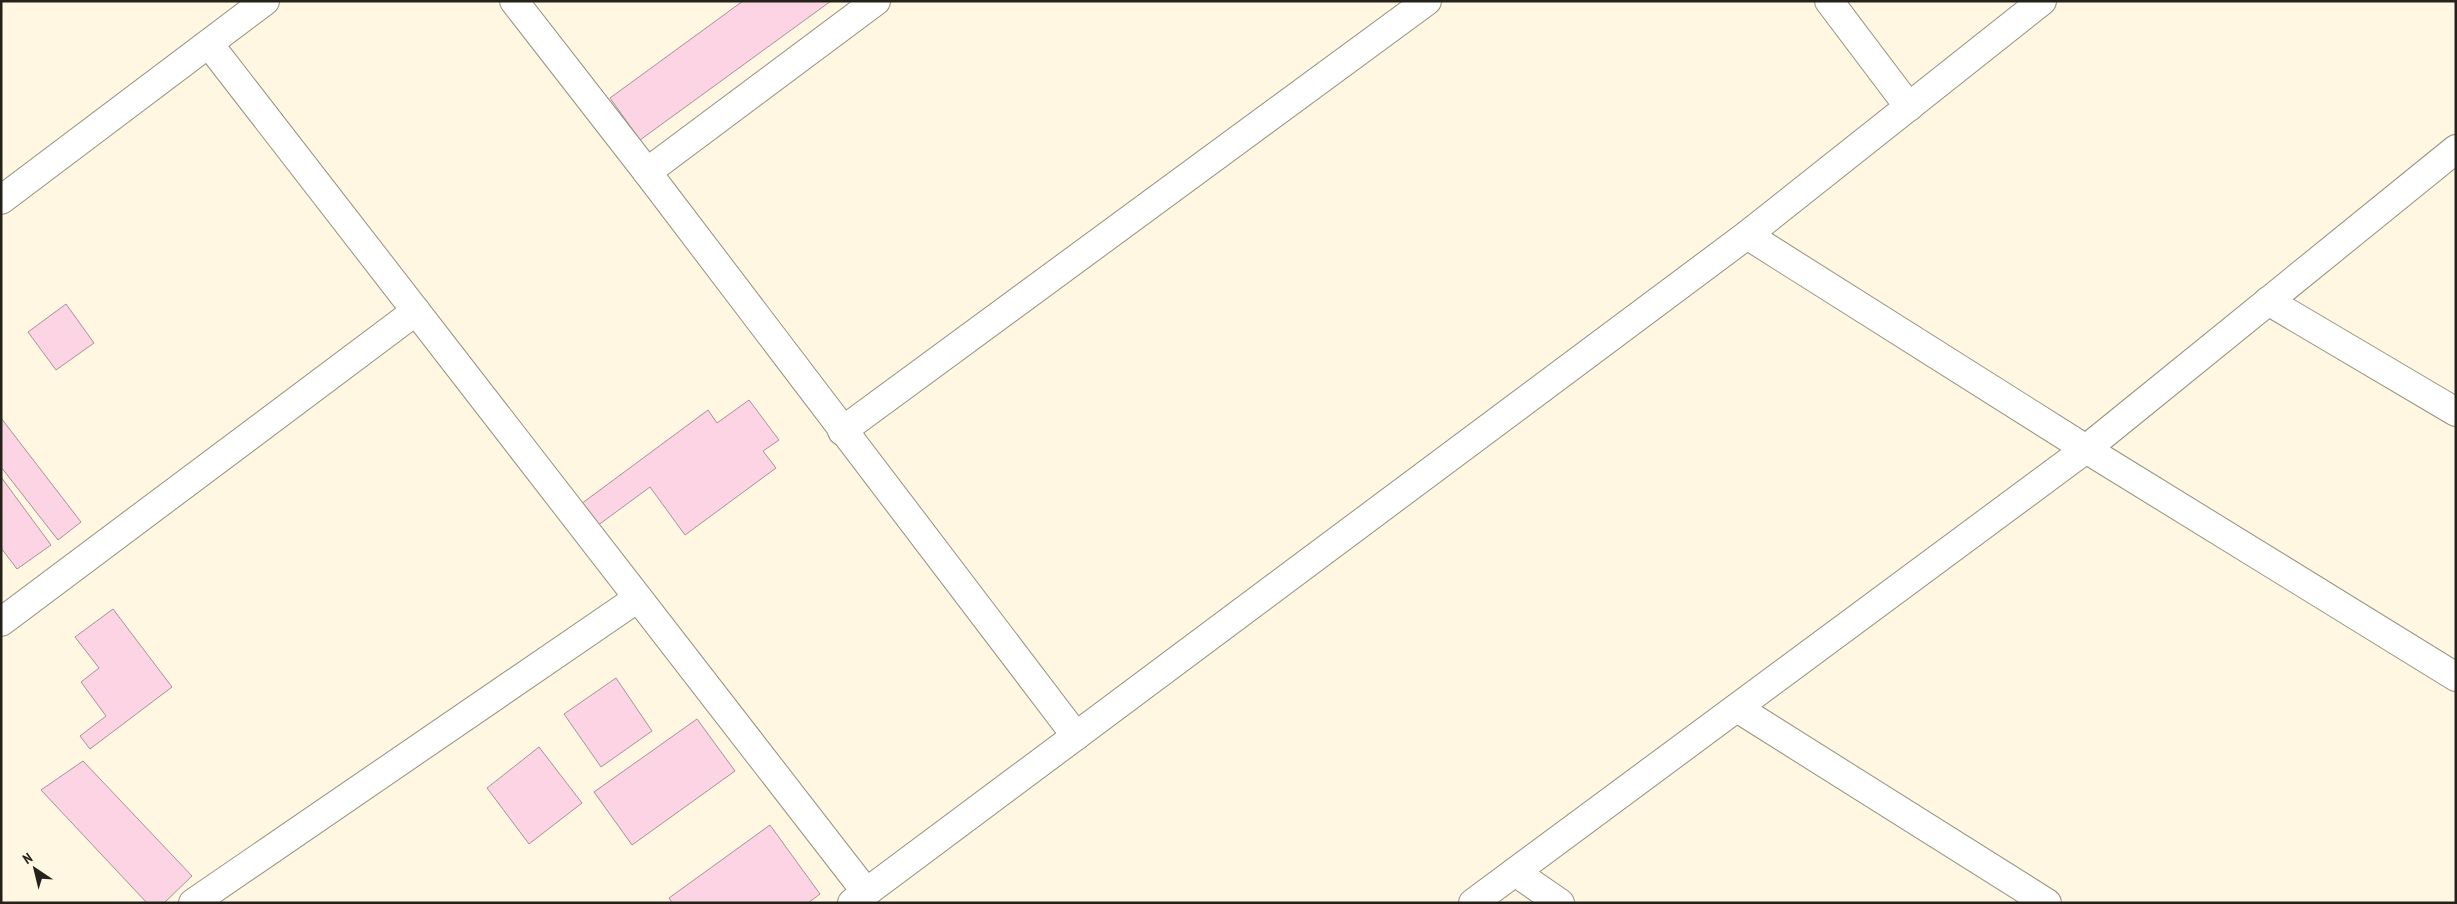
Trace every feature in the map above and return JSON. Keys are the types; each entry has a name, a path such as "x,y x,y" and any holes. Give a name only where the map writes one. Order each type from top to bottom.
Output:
{"street":[{"path":"1,200 265,1"},
{"path":"514,1 647,172 842,431 1076,736"},
{"path":"647,172 876,1"},
{"path":"842,431 1427,1"},
{"path":"1829,1 1909,107"},
{"path":"209,44 638,598 859,898 1748,235 2042,1"},
{"path":"1473,903 2086,449 2456,149"},
{"path":"1748,235 2086,449 2456,677"},
{"path":"2268,301 2456,412"},
{"path":"1,622 416,311"},
{"path":"194,903 638,598"},
{"path":"1737,708 2047,903"},
{"path":"1515,872 1560,903"}],"building":[{"path":"743,1 831,1 640,140 610,98"},
{"path":"66,304 94,343 56,370 28,332"},
{"path":"749,400 779,440 763,451 776,468 685,535 650,487 597,526 581,504 708,410 717,423"},
{"path":"1,418 81,522 58,540 1,467"},
{"path":"1,477 51,545 17,569 1,548"},
{"path":"113,609 172,687 90,749 80,736 106,716 81,682 99,668 75,637"},
{"path":"616,678 652,731 601,767 564,714"},
{"path":"697,719 735,771 632,845 594,792"},
{"path":"539,747 582,803 529,844 487,788"},
{"path":"83,761 192,876 164,903 147,903 41,790"},
{"path":"770,825 820,894 808,903 672,903 669,898"}]}
